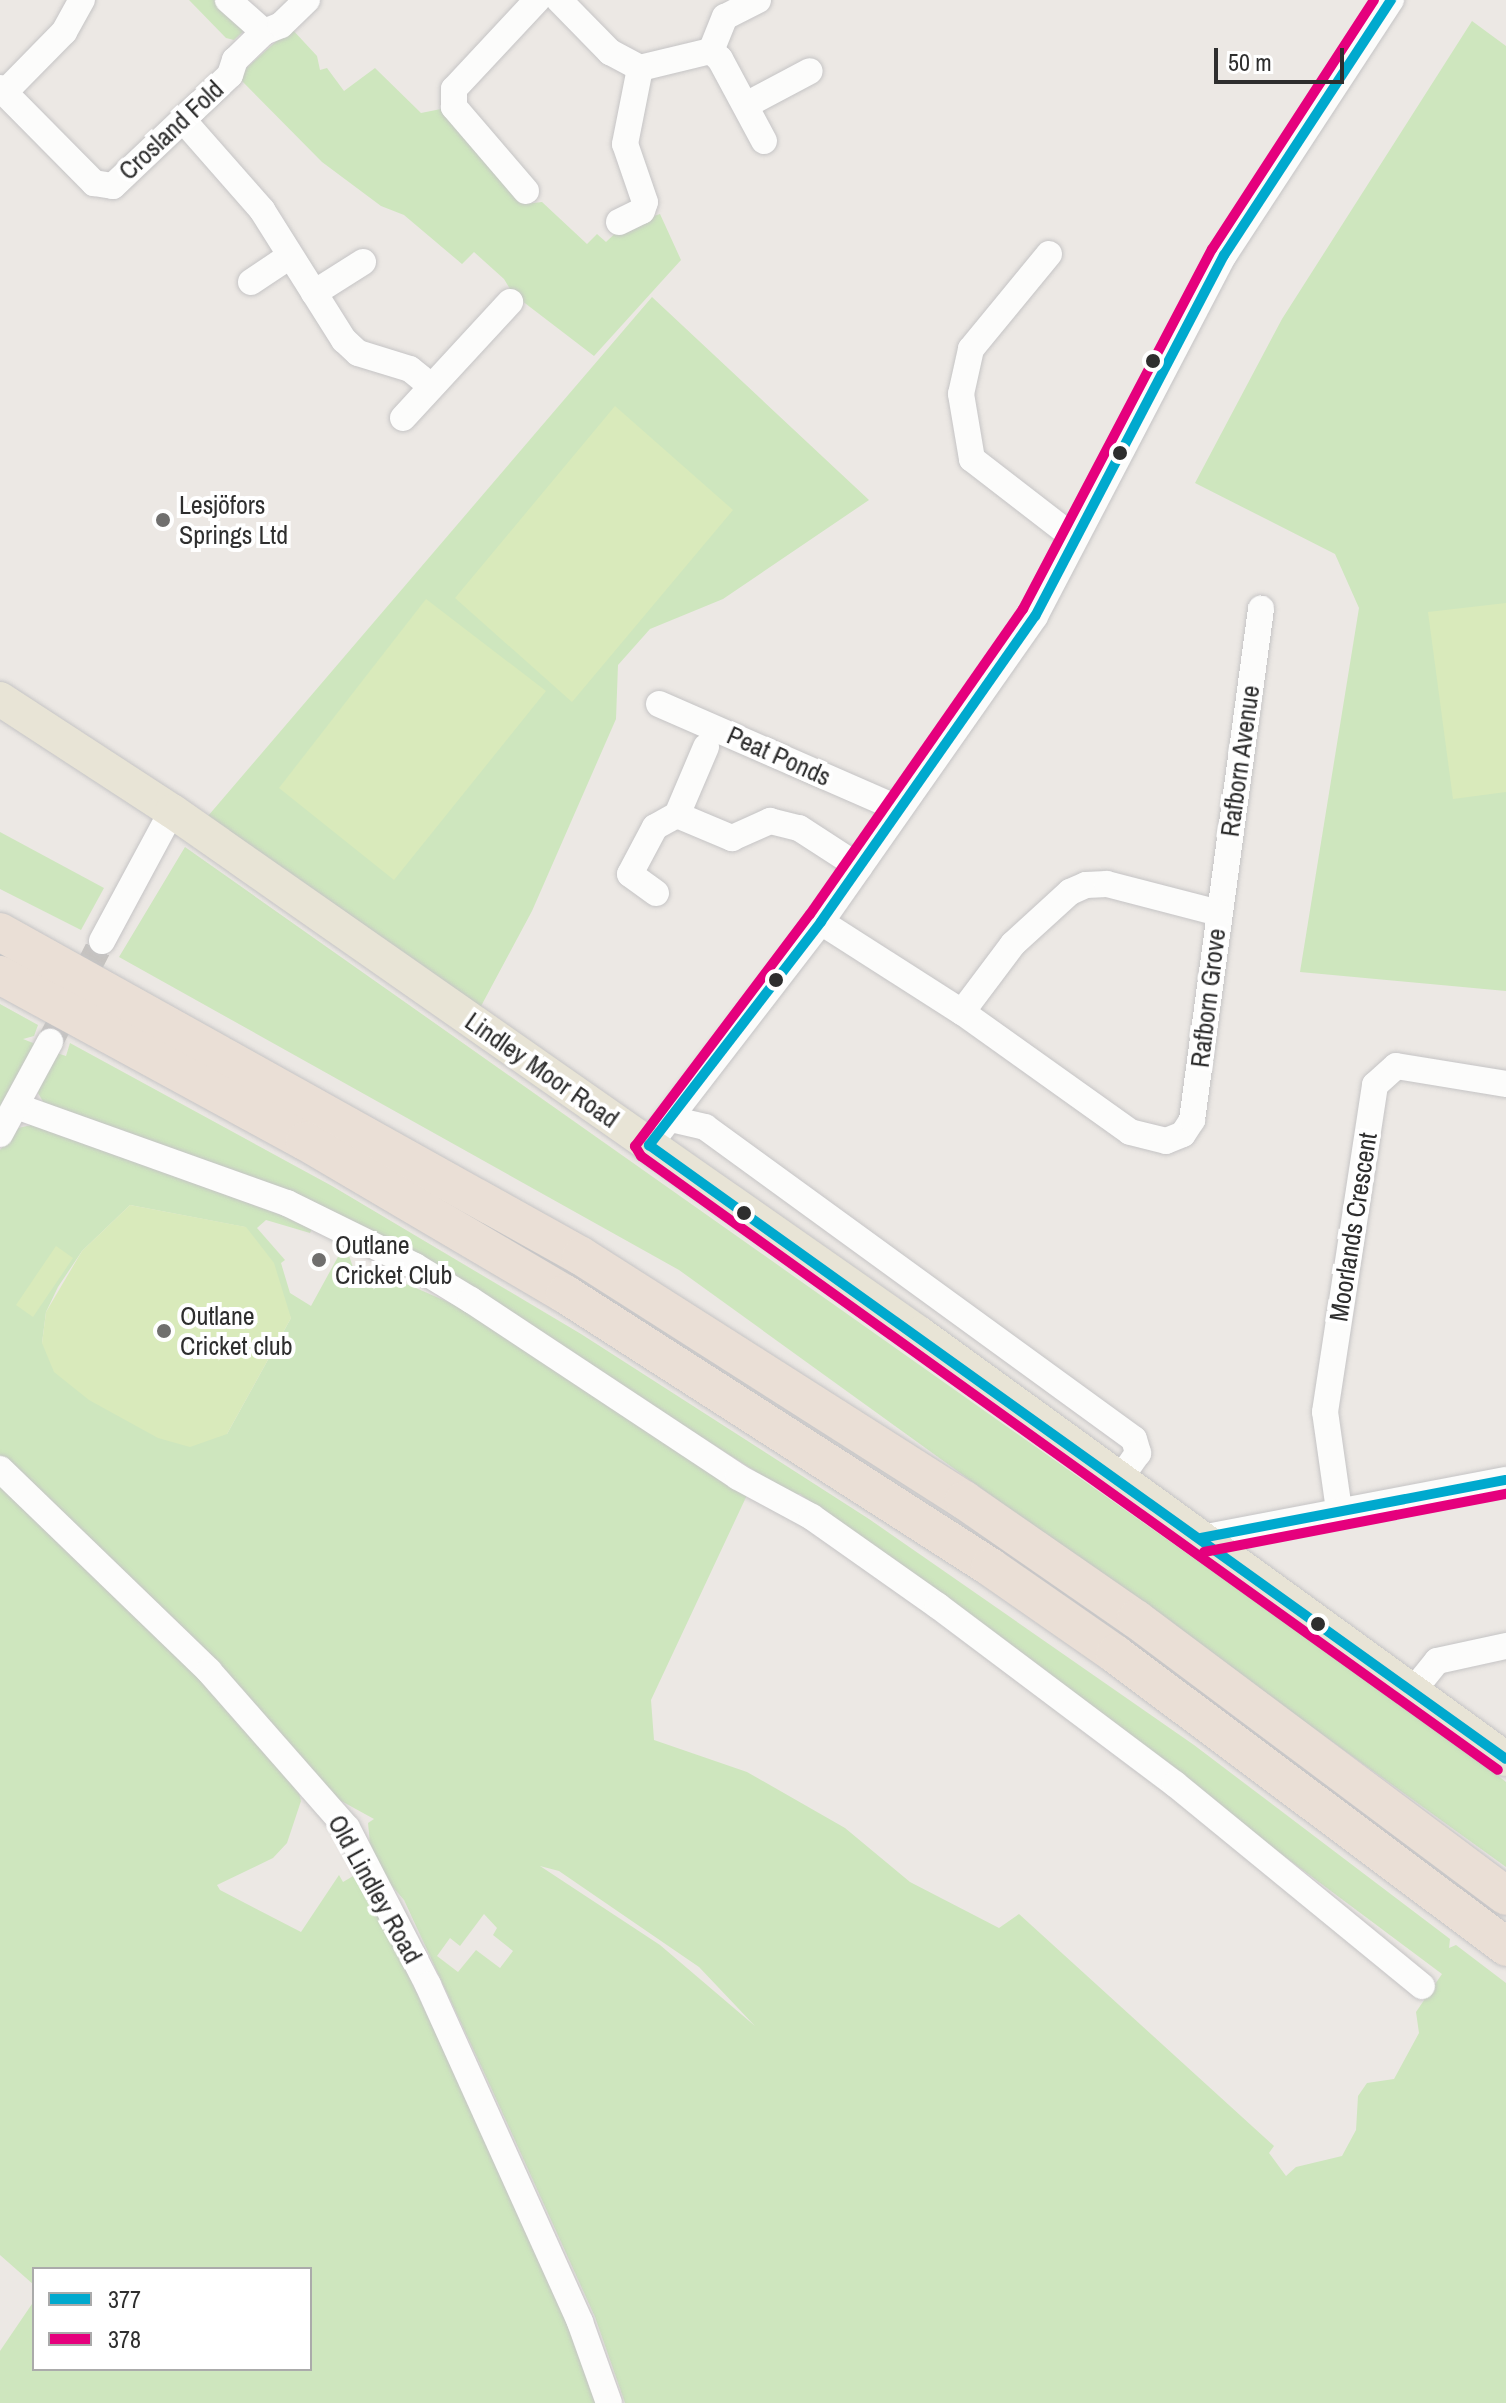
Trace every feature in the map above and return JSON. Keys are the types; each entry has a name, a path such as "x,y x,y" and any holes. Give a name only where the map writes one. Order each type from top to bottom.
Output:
{"highway":[{"path":"0,932 581,1256 964,1500 1136,1619 1506,1896"},
{"path":"0,975 305,1141 565,1294 990,1567 1115,1654 1506,1947"}],"main road":[{"name":"Lindley Moor Road","path":"0,699 660,1132 1120,1479 1506,1759"}],"street":[{"path":"2,90 64,32 82,0"},
{"path":"228,0 264,32"},
{"name":"Crosland Fold","path":"2,90 94,183 113,186 230,75 235,60 264,32 281,25 307,0"},
{"path":"526,191 454,107 454,89 537,0"},
{"path":"559,0 610,52 640,68 711,51"},
{"path":"711,51 725,17 758,0"},
{"path":"660,1132 821,922 1035,616 1073,537 1224,255 1391,0"},
{"path":"711,51 746,105 764,141"},
{"path":"619,222 642,211 645,202 625,144 640,68"},
{"path":"746,105 810,71"},
{"path":"183,120 262,210 314,293 358,353 410,369 430,385"},
{"path":"1049,254 971,349 961,394 972,459 1073,537"},
{"path":"251,282 290,256"},
{"path":"314,293 363,262"},
{"path":"403,418 430,385 510,302"},
{"name":"Rafborn Avenue","path":"1219,913 1261,609"},
{"name":"Peat Ponds","path":"659,704 899,809"},
{"path":"656,893 630,874 655,827 677,815 706,747"},
{"path":"102,941 172,811"},
{"path":"677,815 732,838 770,821 799,828 859,867"},
{"name":"Rafborn Grove","path":"821,922 962,1012 1130,1132 1166,1141 1183,1134 1192,1120 1219,913 1107,884 1086,885 1070,892 1013,944 962,1012"},
{"path":"0,1134 50,1042"},
{"name":"Moorlands Crescent","path":"1339,1510 1325,1412 1375,1085 1396,1066 1497,1079 1506,1084"},
{"path":"16,1106 287,1203 415,1266 471,1300 738,1477 812,1517 938,1606 1175,1784 1422,1986"},
{"path":"660,1132 705,1127 1134,1439 1138,1453 1120,1479"},
{"name":"Old Lindley Road","path":"0,1469 209,1671 347,1828 428,1985 580,2322 609,2403"},
{"path":"1201,1538 1506,1480"},
{"path":"1412,1692 1437,1661 1506,1646"}],"green space":[{"path":"189,0 218,0 250,25 234,40 226,38"},
{"path":"1472,21 1506,46 1506,991 1300,972 1359,608 1335,554 1195,483 1282,319"},
{"path":"291,28 317,56 320,70 327,68 344,91 375,68 421,113 441,109 524,204 542,202 587,244 597,234 606,242 623,226 660,214 681,260 594,356 513,294 504,279 474,252 462,264 404,215 381,206 322,162 242,81 241,73"},
{"path":"652,297 869,500 723,599 650,629 618,665 616,719 532,911 480,1008 202,823"},
{"path":"615,406 733,510 572,702 455,598"},
{"path":"426,599 546,691 394,880 279,788"},
{"path":"1506,603 1506,792 1453,799 1428,612"},
{"path":"0,832 104,888 81,930 0,889"},
{"path":"185,847 1467,1751 1506,1782 1506,1867 679,1270 119,957"},
{"path":"0,1004 38,1025 34,1036 23,1039 38,1045 0,1118"},
{"path":"70,1043 332,1186 581,1334 869,1519 1194,1745 1450,1939 1449,1948 1456,1945 1506,1983 1506,2403 625,2403 595,2317 488,2081 404,1900 386,1879 370,1844 368,1823 374,1819 334,1797 0,1457 0,1150 18,1128 36,1124 313,1227 310,1233 266,1220 257,1228 285,1260 281,1263 290,1293 311,1306 345,1244 355,1273 409,1285 471,1312 748,1493 651,1700 654,1740 747,1772 845,1828 910,1882 999,1928 1019,1914 1274,2146 1269,2153 1286,2176 1296,2167 1342,2156 1356,2130 1358,2096 1367,2083 1394,2079 1419,2033 1416,2012 1442,1974 800,1494 783,1495 763,1483 755,1471 414,1255 45,1105 38,1093 41,1080 57,1053 66,1056","holes":["130,1205 245,1227 291,1318 227,1434 42,1343 46,1312 58,1287 82,1251","540,1866 559,1871 699,1967 755,2026 660,1945","484,1914 497,1928 493,1935 513,1951 500,1968 476,1950 458,1972 437,1956 450,1938 460,1946"]},
{"name":"Outlane Cricket club","path":"130,1205 246,1227 274,1263 291,1318 227,1434 190,1447 158,1438 89,1400 54,1372 42,1343 46,1312 82,1251"},
{"path":"56,1246 73,1258 33,1317 16,1305"},
{"path":"0,1476 148,1622 297,1784 301,1801 287,1843 273,1858 217,1885 220,1890 301,1932 339,1875 343,1882 360,1872 526,2226 600,2403 0,2403 0,2351 32,2304 32,2371 312,2371 312,2267 32,2267 32,2283 0,2255"}],"tunnel":[{"path":"50,1042 102,941"}],"transit line":[{"name":"378","path":"1374,0 1212,249 1023,609 810,914 635,1146 641,1156 1498,1770"},
{"name":"377","path":"1391,0 1224,255 1035,616 821,922 649,1145 1506,1759"},
{"name":"377","path":"1201,1538 1506,1480"},
{"name":"378","path":"1204,1552 1506,1494"}],"place":[{"name":"Lesjöfors Springs Ltd","path":"163,520"},
{"name":"Outlane Cricket Club","path":"319,1260"},
{"name":"Outlane Cricket club","path":"164,1331"}]}
